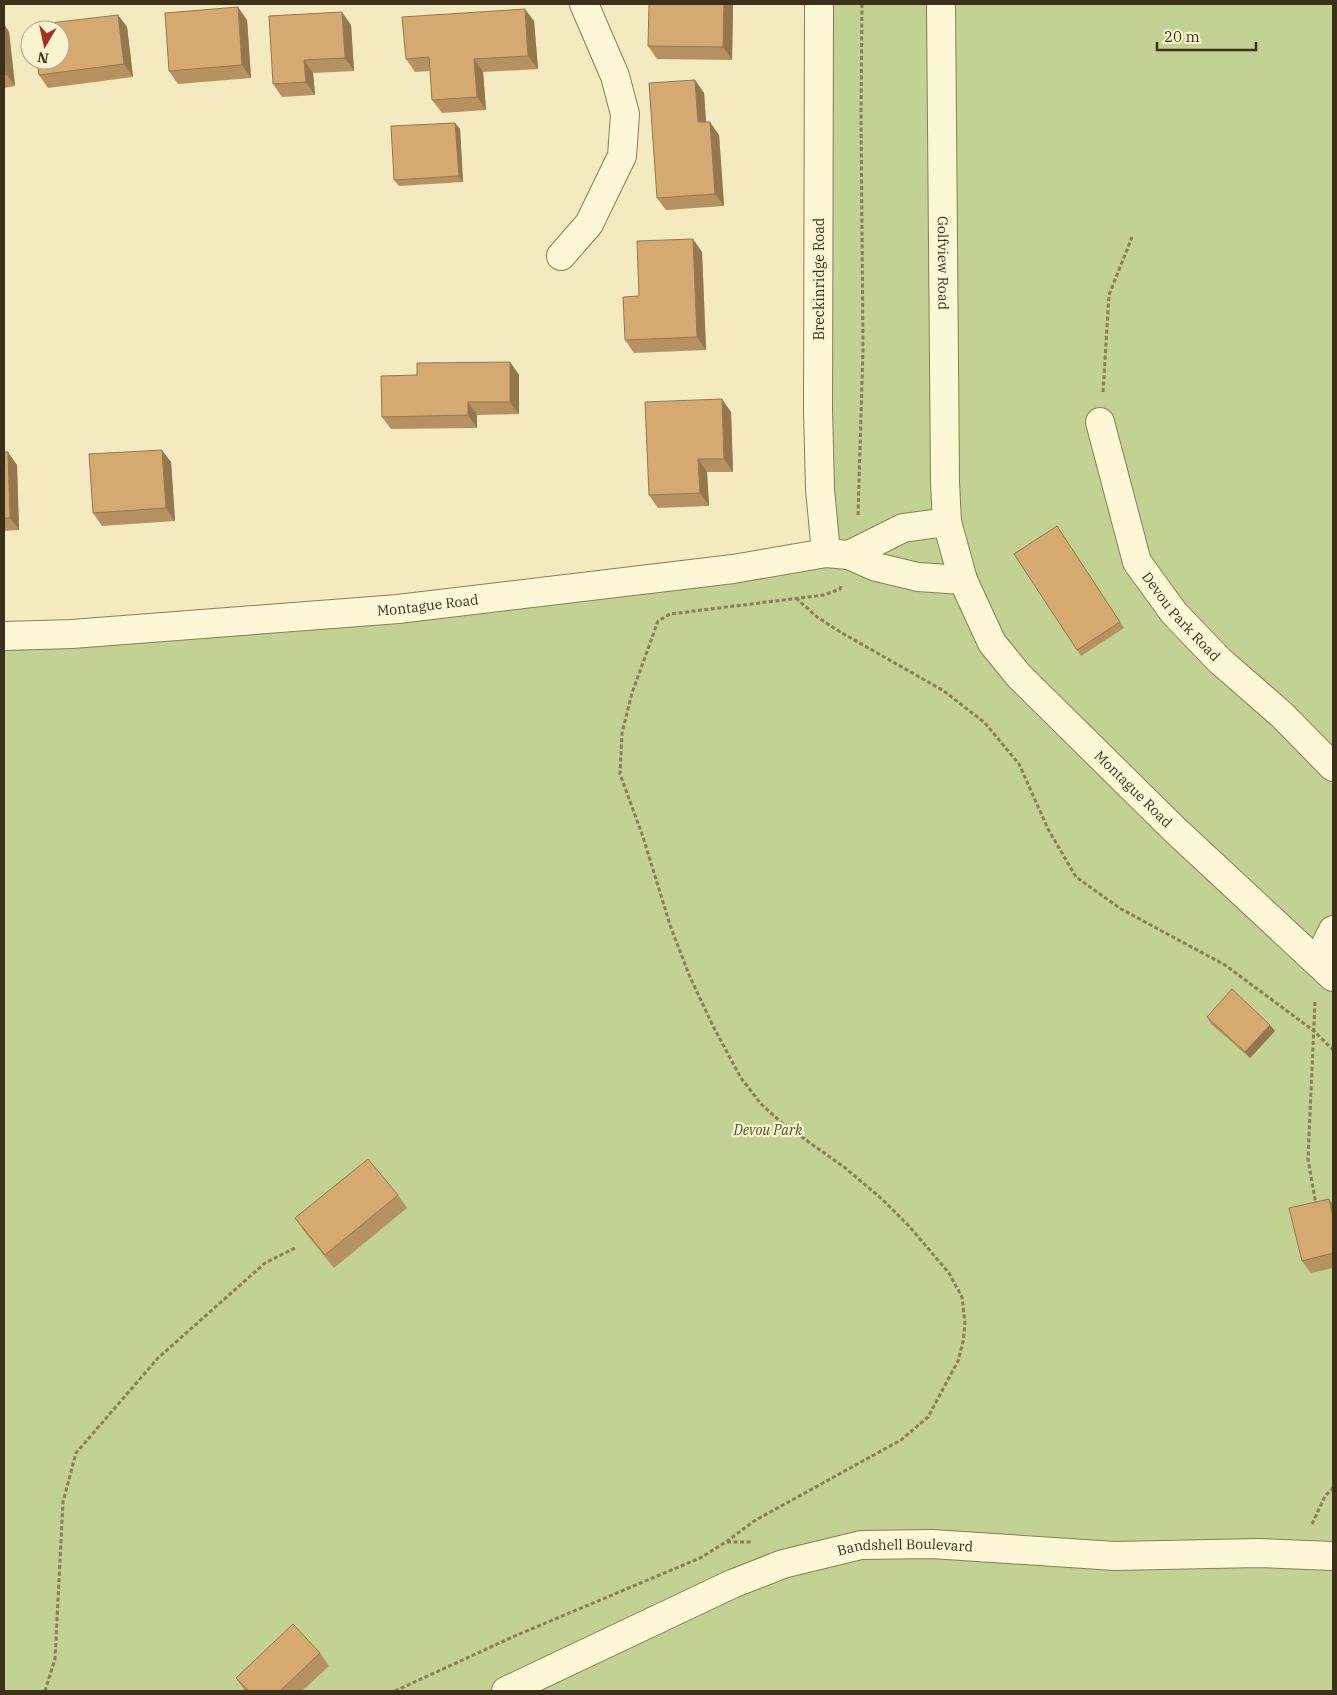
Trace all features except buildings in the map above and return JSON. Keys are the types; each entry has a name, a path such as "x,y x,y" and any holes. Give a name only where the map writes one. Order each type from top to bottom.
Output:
{"street":[{"path":"561,256 589,224 622,156 625,114 615,76 584,4"},
{"name":"Breckinridge Road","path":"819,4 818,410 820,488 837,554"},
{"name":"Golfview Road","path":"941,4 947,522"},
{"name":"Devou Park Road","path":"1100,422 1137,562 1174,613 1219,660 1282,715 1333,767"},
{"name":"Montague Road","path":"4,636 72,634 398,609 733,569 837,554 903,528 947,522 962,580 992,643 1019,676 1174,829 1325,969"},
{"path":"837,554 876,567 918,577 962,580"},
{"path":"1325,969 1333,930"},
{"name":"Bandshell Boulevard","path":"506,1691 732,1584 783,1564 861,1545 932,1544 1115,1556 1260,1553 1333,1556"}],"path":[{"path":"859,513 863,349 862,4"},
{"path":"1100,422 1109,296 1132,237"},
{"path":"395,1691 517,1635 700,1558 726,1542 754,1520 901,1440 928,1417 958,1361 965,1324 962,1297 949,1273 909,1226 882,1199 844,1167 782,1123 760,1104 741,1078 714,1028 690,977 620,774 622,733 632,693 658,621 670,614 824,595 840,589"},
{"path":"795,598 817,617 842,633 944,691 985,723 1019,764 1048,829 1076,876 1121,909 1225,965 1314,1031 1333,1050"},
{"path":"1316,1207 1308,1159 1314,1031 1325,969"},
{"path":"45,1691 55,1658 64,1502 76,1453 158,1358 265,1263 297,1247"}],"green space":[{"name":"Devou Park","path":"819,4 1333,4 1333,1691 4,1691 4,636 826,553"}]}
